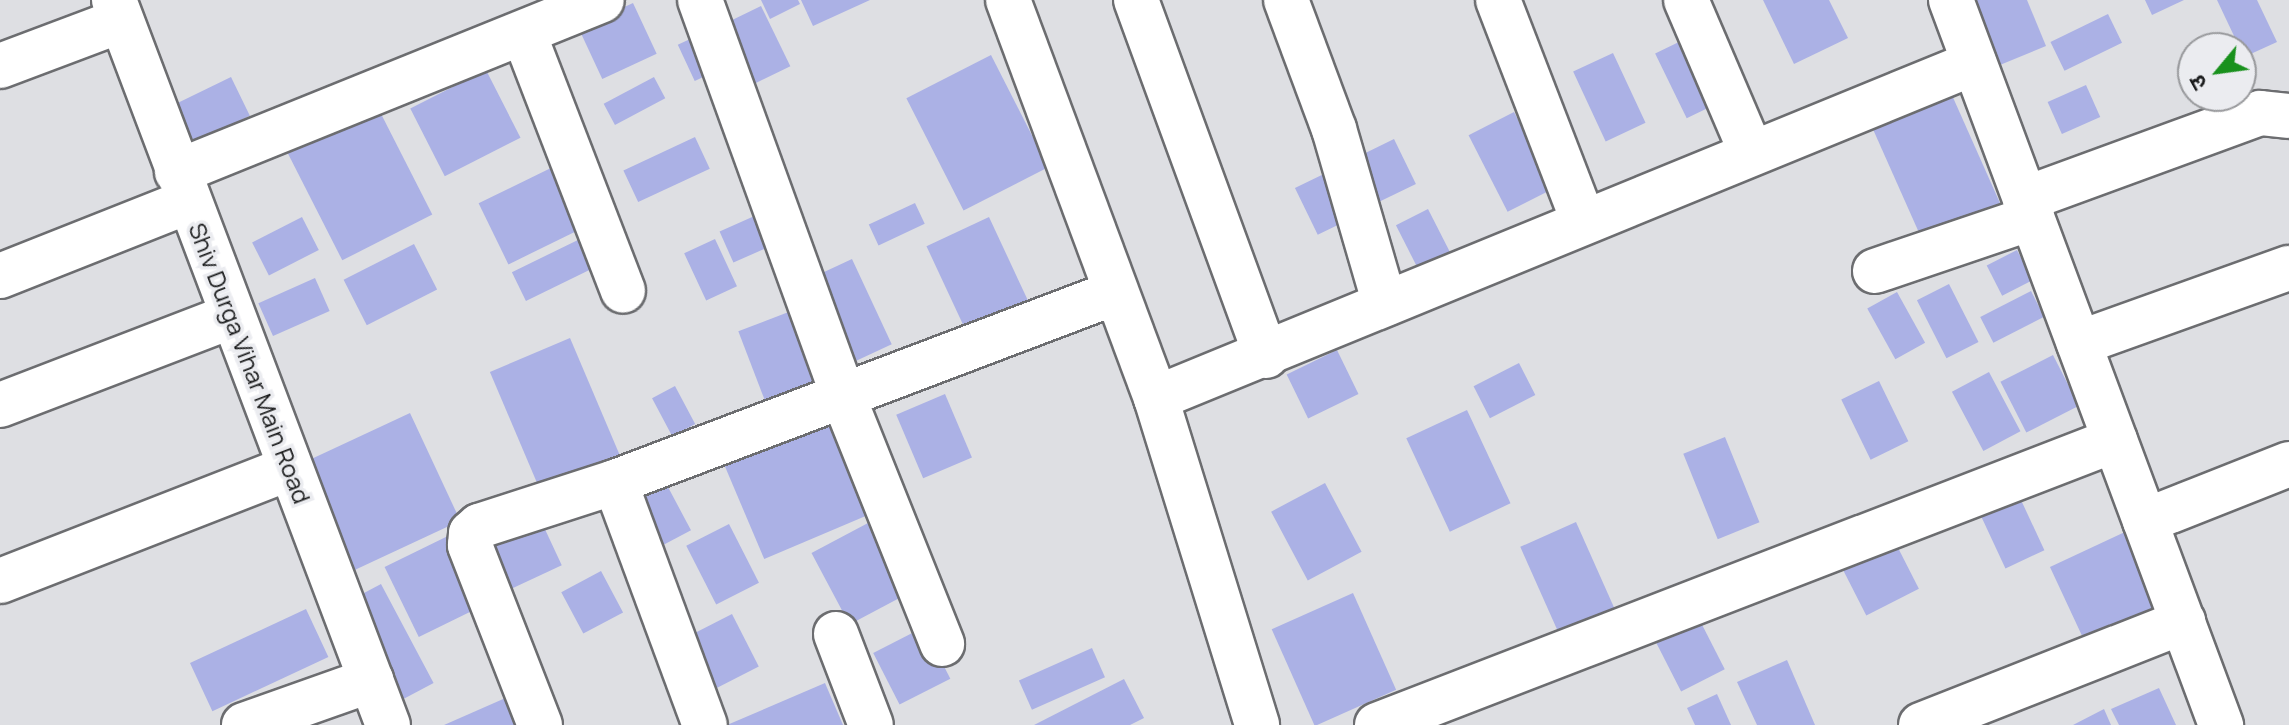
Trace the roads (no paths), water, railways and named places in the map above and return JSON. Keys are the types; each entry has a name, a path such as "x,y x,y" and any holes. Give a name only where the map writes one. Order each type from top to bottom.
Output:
{"street":[{"path":"0,276 183,187 602,0"},
{"path":"700,0 843,396 942,644"},
{"path":"1008,0 1114,293 1156,398 1257,725"},
{"path":"1136,0 1266,356"},
{"path":"1286,0 1334,129 1385,304"},
{"path":"1498,0 1583,220"},
{"path":"1686,0 1751,152"},
{"path":"1951,0 2221,725"},
{"path":"0,66 117,11"},
{"name":"Shiv Durga Vihar Main Road","path":"117,11 388,725"},
{"path":"524,34 623,291"},
{"path":"1156,398 1266,356 1583,220 1974,63"},
{"path":"1875,271 2260,113 2289,116"},
{"path":"2079,343 2289,268"},
{"path":"540,725 470,545 471,533 479,526 615,482 1114,293"},
{"path":"0,405 232,316"},
{"path":"1377,725 2115,440"},
{"path":"2145,521 2289,464"},
{"path":"0,581 290,468"},
{"path":"615,482 705,725"},
{"path":"1921,725 2183,622"},
{"path":"836,634 871,725"},
{"path":"244,725 371,680"}]}
